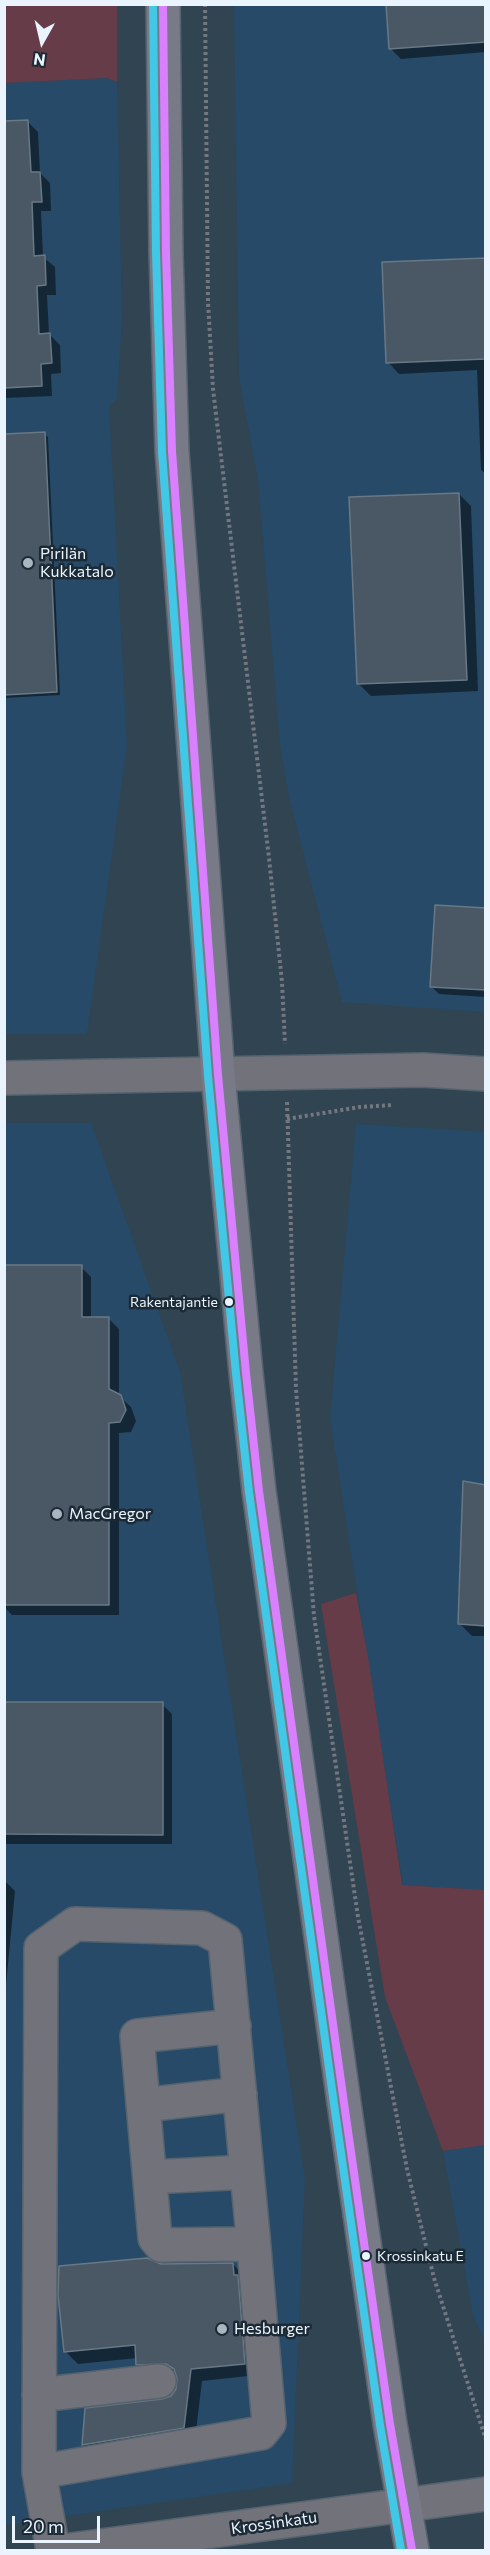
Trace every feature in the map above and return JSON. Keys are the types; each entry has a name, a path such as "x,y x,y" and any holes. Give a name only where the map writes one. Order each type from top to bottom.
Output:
{"main road":[{"path":"163,4 166,252 172,451 218,1075 259,1491 354,2175 390,2424 412,2550"}],"street":[{"path":"4,1078 423,1070 486,1074"},
{"path":"39,2472 261,2433 268,2423 225,1940 202,1928 75,1924 41,1948 39,2472 53,2550"},
{"path":"234,2026 137,2036 155,2238 161,2246 243,2244 253,2236"},
{"path":"144,2105 240,2094"},
{"path":"151,2177 247,2172"},
{"path":"39,2395 159,2381"},
{"name":"Krossinkatu","path":"71,2550 486,2494"}],"path":[{"path":"205,4 208,302 213,388 282,982 296,1389 314,1616 358,1917 407,2169 434,2278 486,2440"},
{"path":"287,1119 360,1107 402,1104"}],"shaded area":[{"path":"4,5 117,5 117,82 107,78 5,83"},
{"path":"234,5 485,5 485,1012 342,1002 289,797 280,745 258,479 239,377"},
{"path":"107,78 117,82 122,318 117,399 109,405 127,746 87,1034 5,1034 4,83"},
{"path":"5,1123 91,1123 180,1372 305,2179 292,2483 5,2525"},
{"path":"356,1124 485,1132 485,1890 403,1885 330,1418"},
{"path":"356,1593 369,1663 402,1885 485,1890 485,2145 443,2151 385,1997 321,1604"},
{"path":"485,2145 485,2342 473,2315 443,2151"}],"building":[{"path":"386,4 486,4 486,42 389,49"},
{"path":"28,120 31,172 40,172 42,202 32,202 34,256 45,255 46,285 37,286 39,334 50,333 52,363 41,364 42,386 4,388 4,121"},
{"path":"486,258 486,359 386,363 382,262"},
{"name":"Pirilän Kukkatalo","path":"45,432 57,692 4,695 4,434"},
{"path":"459,493 467,680 357,684 349,497"},
{"path":"435,905 486,908 486,990 430,987"},
{"name":"MacGregor","path":"4,1265 82,1265 82,1317 109,1317 109,1389 121,1395 126,1410 120,1422 109,1423 109,1605 4,1605"},
{"path":"463,1481 486,1485 486,1626 458,1624"},
{"path":"4,1702 163,1702 163,1835 4,1834"},
{"path":"147,2258 161,2264 233,2263 234,2275 238,2275 245,2364 191,2369 184,2428 82,2445 85,2408 162,2399 171,2396 176,2389 177,2378 174,2369 166,2364 136,2365 135,2345 64,2352 58,2295 59,2266"}],"transit line":[{"path":"153,4 156,252 162,452 208,1076 236,1374 249,1492 334,2104 380,2425 401,2550"},
{"path":"163,4 166,252 172,451 218,1075 246,1373 259,1491 344,2103 390,2424 412,2550"}],"place":[{"name":"Pirilän Kukkatalo","path":"28,563"},
{"name":"Rakentajantie","path":"229,1302"},
{"name":"MacGregor","path":"57,1514"},
{"name":"Krossinkatu E","path":"366,2256"},
{"name":"Hesburger","path":"222,2329"}]}
